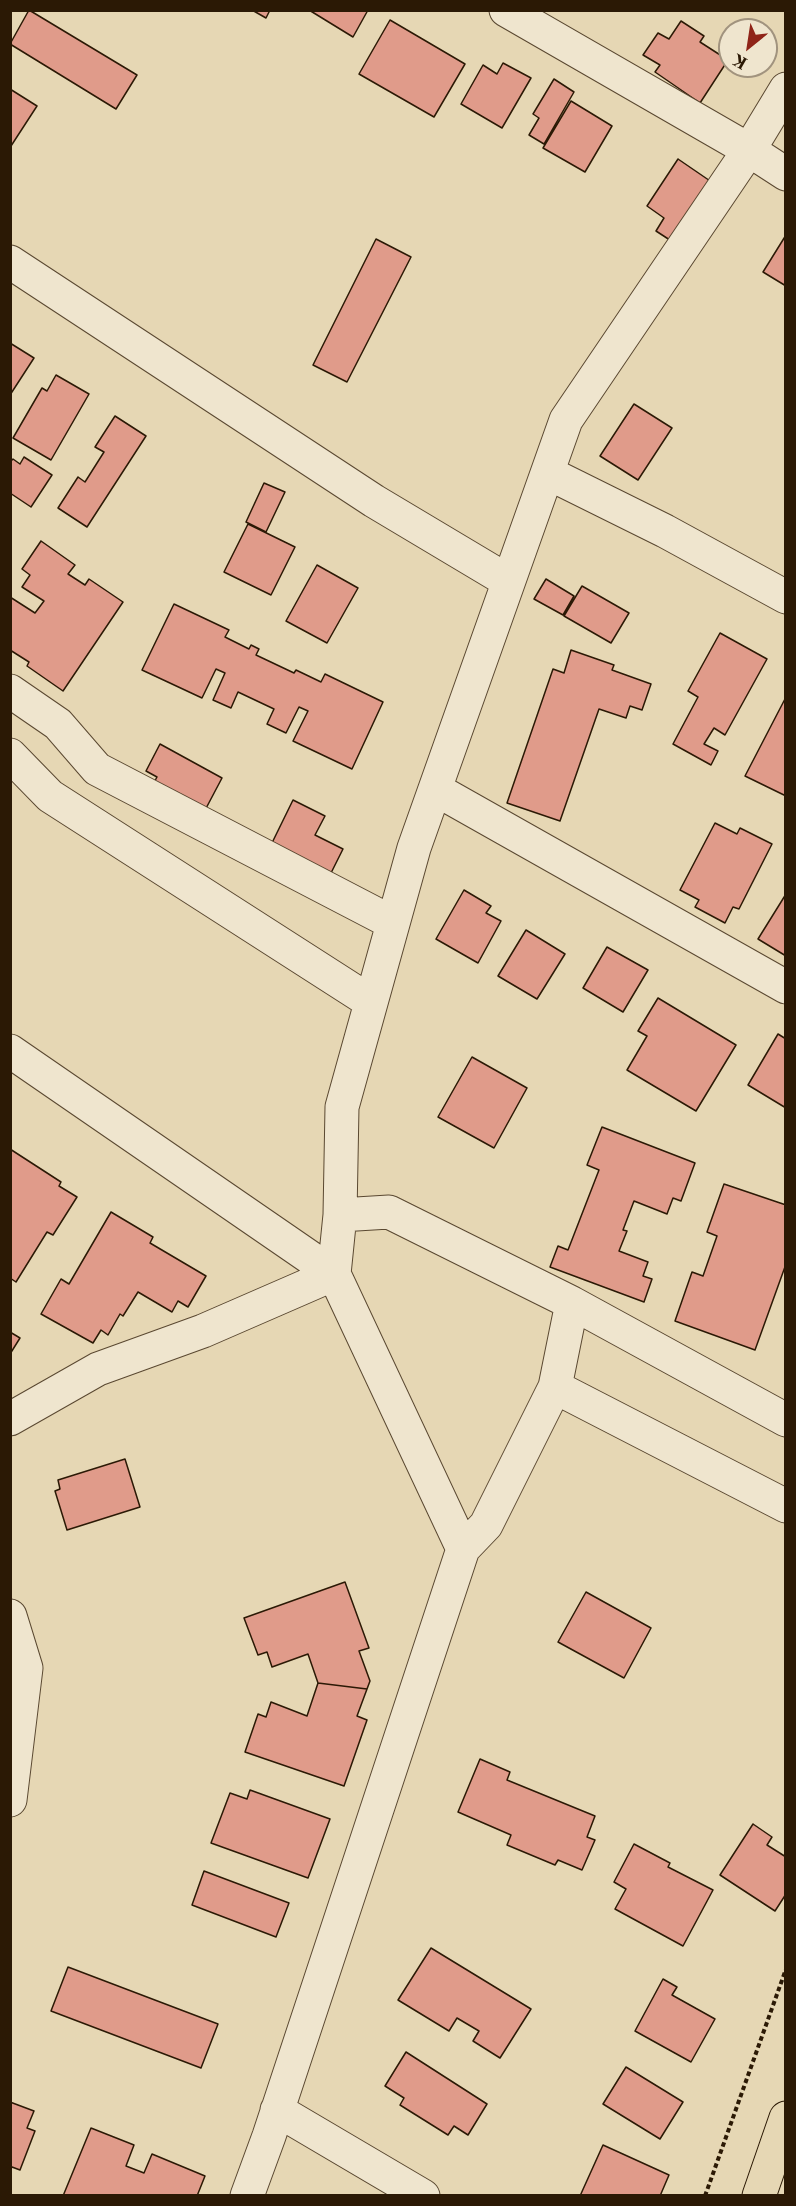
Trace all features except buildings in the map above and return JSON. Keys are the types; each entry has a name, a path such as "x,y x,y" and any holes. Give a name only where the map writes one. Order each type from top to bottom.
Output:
{"highway":[{"path":"759,2196 786,2118"}],"street":[{"path":"506,10 749,150 786,174"},
{"path":"334,1274 340,1215 342,1107 414,848 566,420 749,150 786,89"},
{"path":"10,262 374,501 508,581"},
{"path":"548,473 665,531 786,597"},
{"path":"10,747 23,701 58,724 97,769 393,923"},
{"path":"10,755 50,796 371,1002"},
{"path":"435,789 786,987"},
{"path":"10,1050 334,1274 463,1549"},
{"path":"340,1215 389,1212 572,1303 786,1420"},
{"path":"10,1419 98,1369 203,1331 334,1274"},
{"path":"247,2196 463,1549 486,1525 555,1387 572,1303"},
{"path":"555,1387 786,1506"},
{"path":"10,1616 26,1668 11,1796"},
{"path":"277,2110 423,2196"}],"path":[{"path":"705,2196 786,1969"}]}
